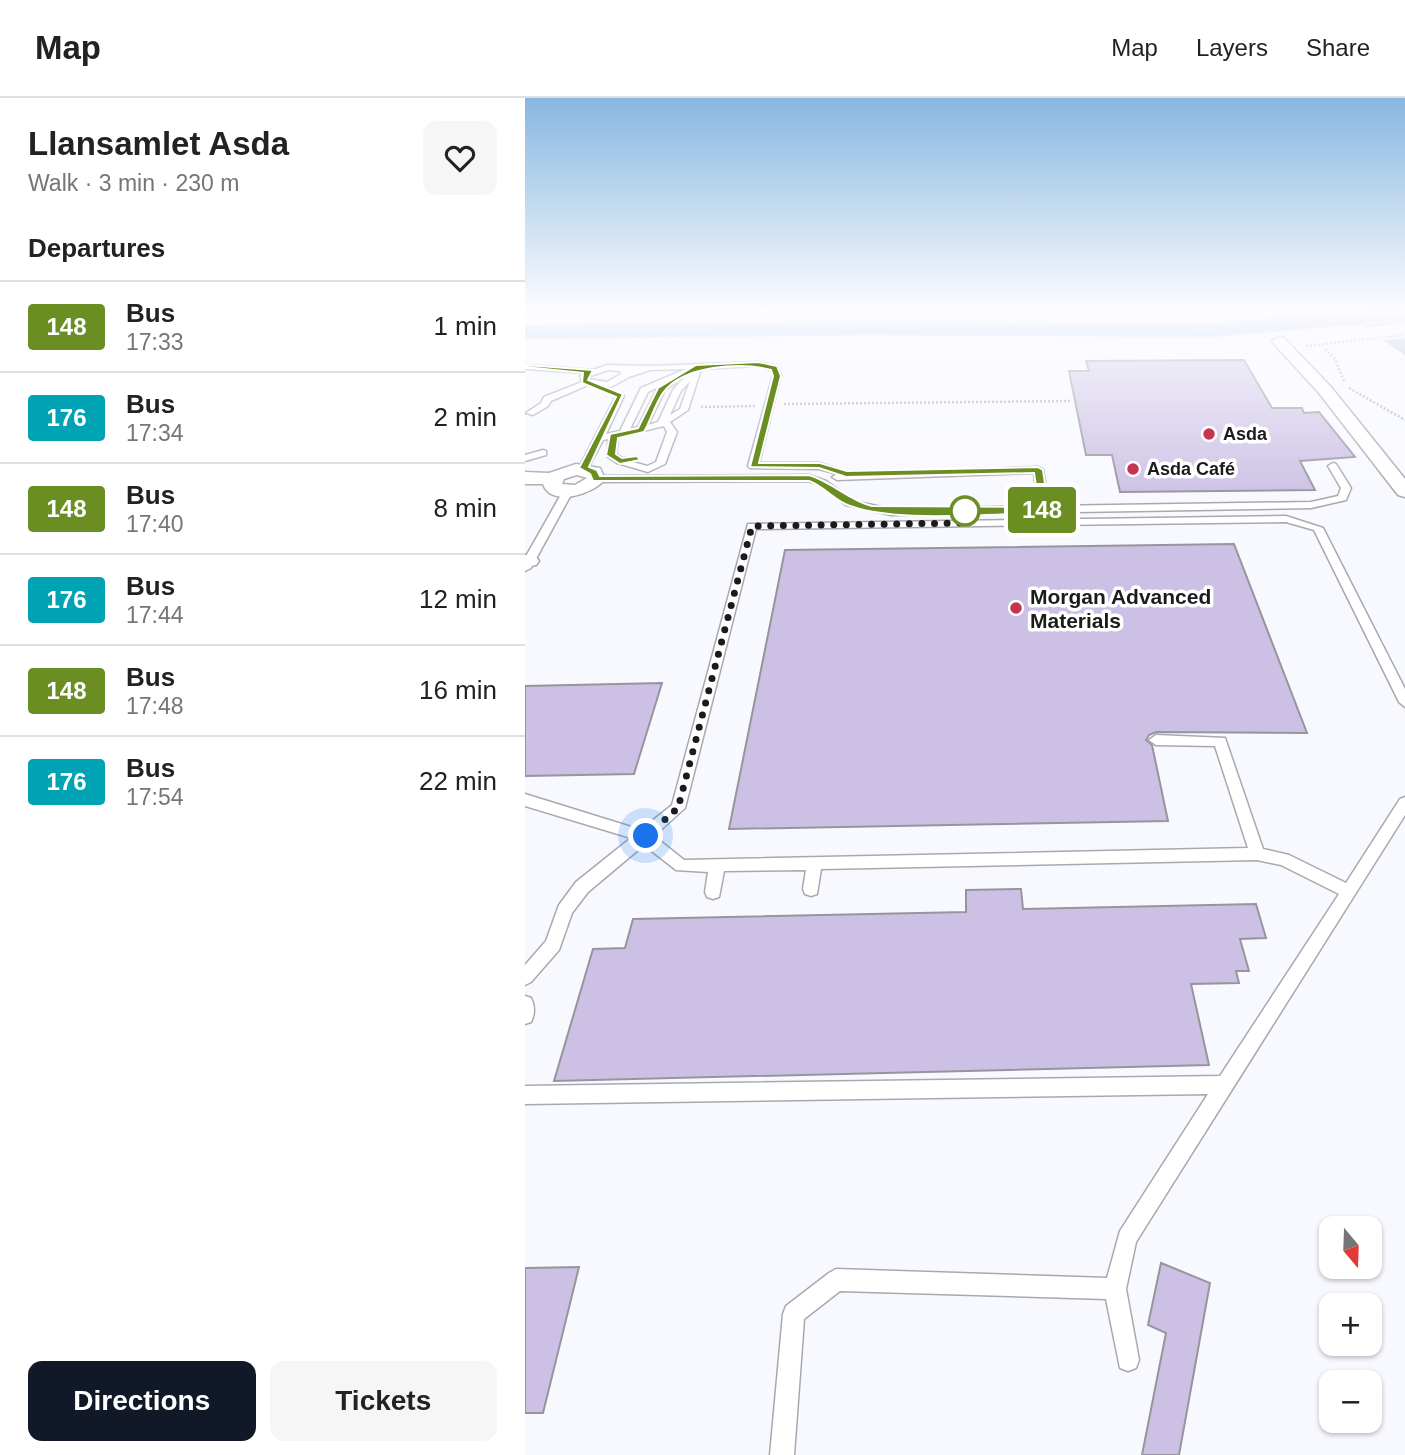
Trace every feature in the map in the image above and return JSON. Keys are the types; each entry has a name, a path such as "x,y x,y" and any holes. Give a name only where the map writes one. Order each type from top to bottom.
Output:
{"street":[{"path":"1308,371 1405,491"},
{"path":"525,478 552,479 562,472 590,474 583,488 568,491 556,489 552,479"}],"lane":[{"path":"581,371 595,371"},
{"path":"621,371 625,376"},
{"path":"601,385 639,371"},
{"path":"662,423 669,425 672,432 656,467 641,469 611,455 618,435 644,390 687,371"},
{"path":"639,432 661,389 690,371"},
{"path":"662,423 677,390 694,371"},
{"path":"598,438 639,432 684,410 697,371"},
{"path":"775,371 777,376 753,466 820,466 846,474"},
{"path":"587,383 584,376 590,372"},
{"path":"625,376 620,396 598,438 590,474 819,481 846,474 1038,470 1044,510"},
{"path":"530,413 545,404 547,399 587,383 601,385 620,396"},
{"path":"525,458 543,453"},
{"path":"620,461 637,458"},
{"path":"819,481 850,503 882,510 1311,505 1342,498 1346,488 1333,466"},
{"path":"526,563 568,491"},
{"path":"525,977 553,945 565,910 582,887 678,808 752,526 1286,519 1318,528 1405,702"},
{"path":"1156,740 1220,741 1257,854"},
{"path":"525,800 646,836 681,866 1257,854 1284,859 1348,891"},
{"path":"1128,1360 1115,1289 1127,1238 1405,803"},
{"path":"811,890 814,863"},
{"path":"713,892 717,865"},
{"path":"525,1004 525,1016"},
{"path":"525,1095 1224,1084"},
{"path":"782,1455 794,1314 837,1280 1115,1289"}],"path":[{"path":"1340,371 1346,386 1405,420"},
{"path":"684,410 698,407 769,405 1070,401"}],"building":[{"name":"Asda","path":"1069,371 1251,371 1272,408 1302,408 1304,413 1319,412 1355,457 1300,461 1315,490 1120,492 1112,455 1086,455"},
{"path":"1234,544 1307,733 1156,732 1149,735 1146,740 1152,745 1168,821 729,829 785,550"},
{"path":"662,683 634,774 525,776 525,686"},
{"path":"1021,889 1023,909 1256,904 1266,938 1240,939 1249,971 1236,971 1239,983 1191,984 1209,1065 554,1081 593,949 625,948 633,919 966,912 966,890"},
{"path":"1161,1263 1210,1283 1179,1455 1142,1455 1166,1333 1148,1325"},
{"path":"579,1267 543,1413 525,1413 525,1268"}],"bus line":[{"name":"148","path":"586,371 590,372 584,376 585,382 601,385 620,396 584,468 594,472 596,479 809,478 824,483 850,503 891,512 1044,510 1038,470 846,474 820,466 753,466 777,376 775,371"},
{"name":"148","path":"637,458 620,461 611,455 613,436 641,430 661,389 690,371"}],"place":[{"name":"Asda","path":"1209,434"},
{"name":"Asda Café","path":"1133,469"},
{"name":"Morgan Advanced Materials","path":"1016,608"}],"route":[{"path":"646,836 678,808 752,526 966,523 965,511"}]}
